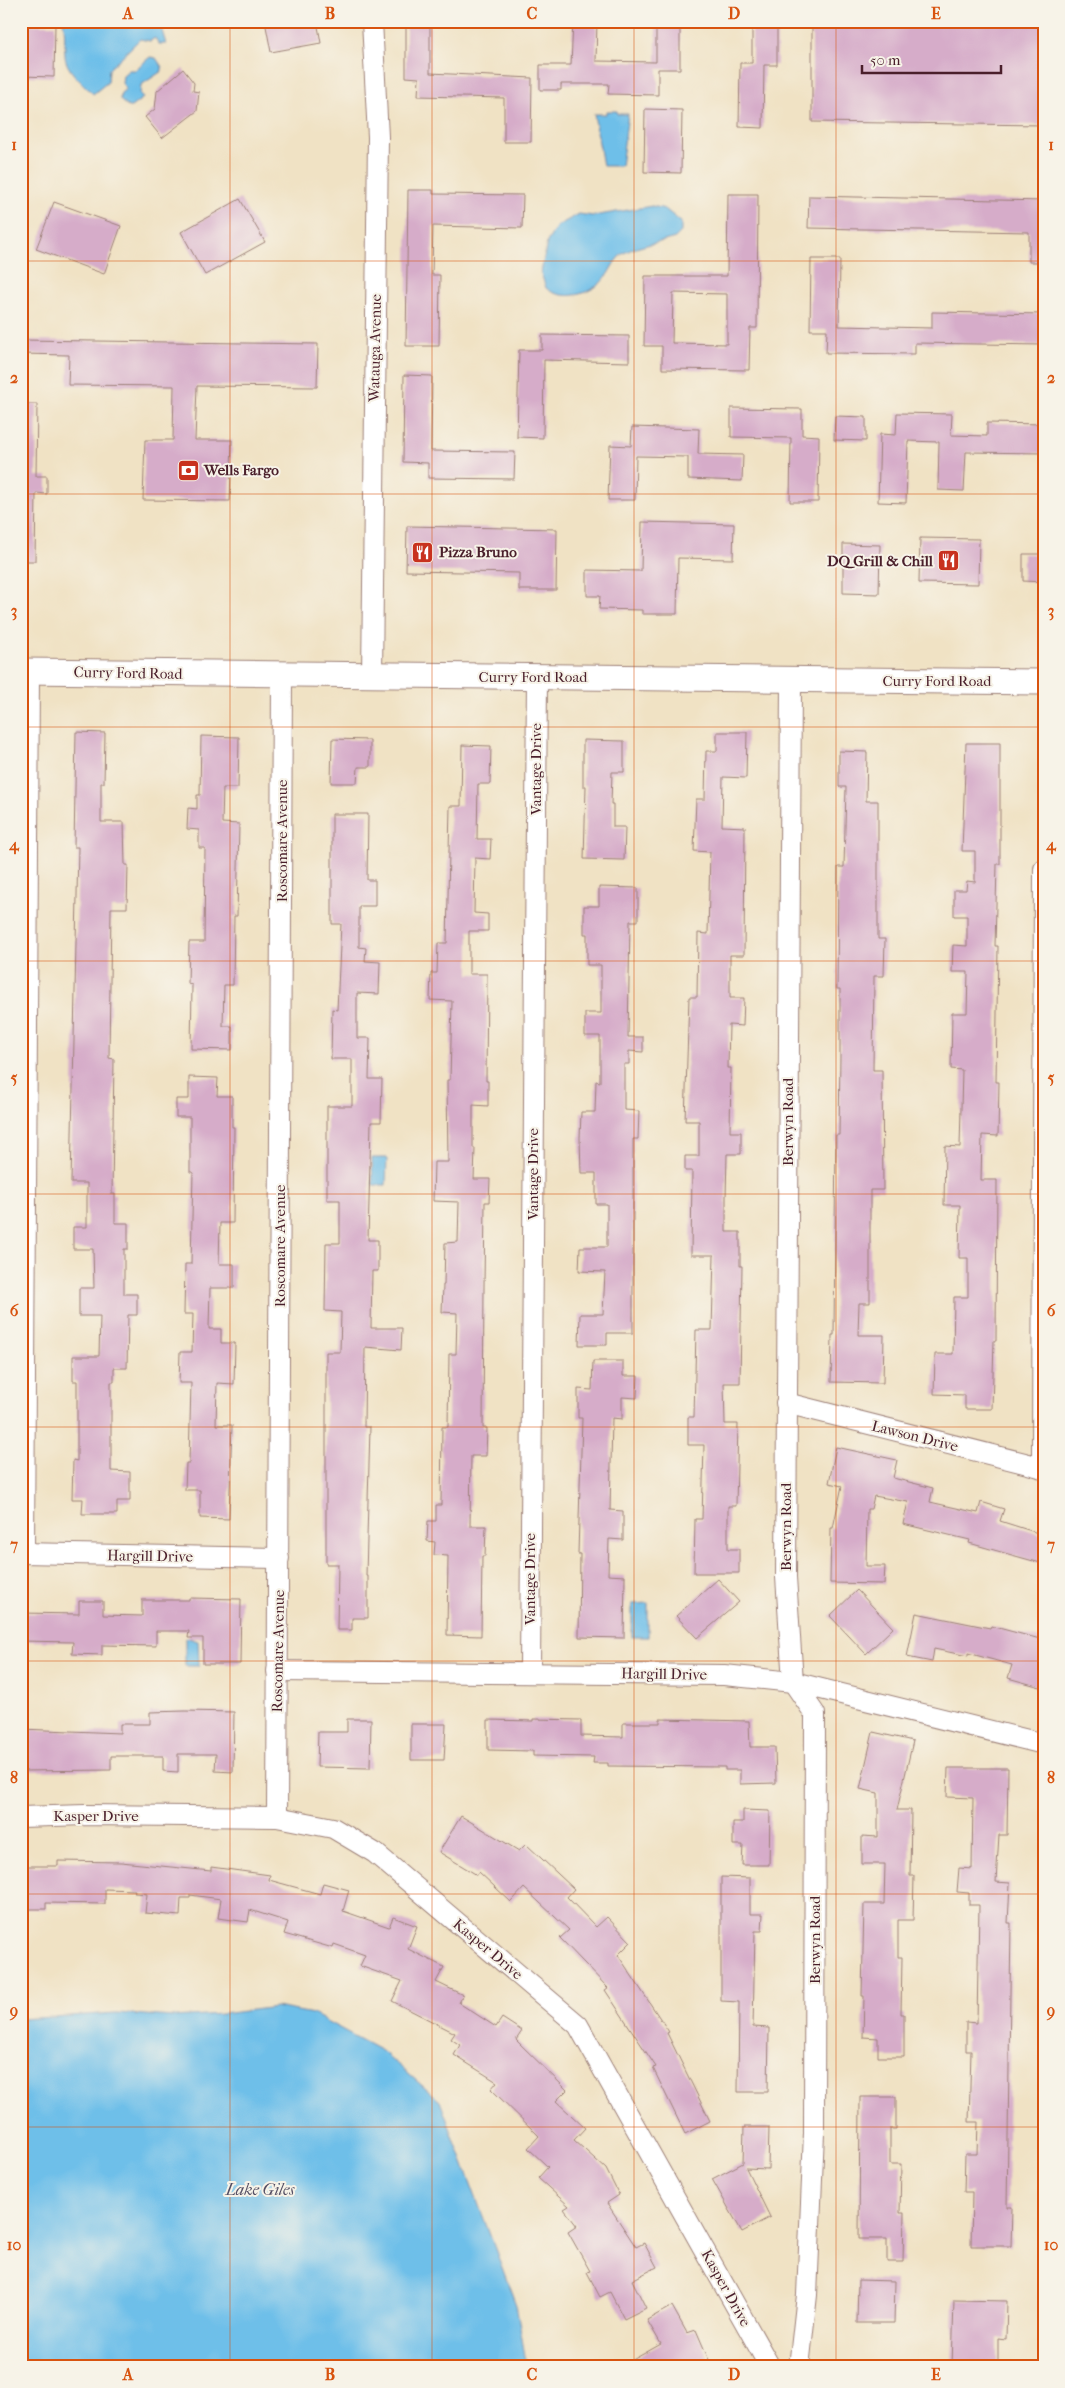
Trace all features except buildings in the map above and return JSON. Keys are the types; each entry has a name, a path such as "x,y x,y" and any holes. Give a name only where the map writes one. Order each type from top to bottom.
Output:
{"street":[{"name":"Watauga Avenue","path":"372,21 378,99 378,137 372,676"},
{"name":"Curry Ford Road","path":"25,671 1044,682"},
{"path":"23,1553 25,671"},
{"name":"Roscomare Avenue","path":"277,1817 282,674"},
{"name":"Vantage Drive","path":"530,1672 537,676"},
{"name":"Berwyn Road","path":"791,680 786,1577 793,1682 815,1714 814,2133 807,2294 799,2367"},
{"path":"1043,1468 1044,869"},
{"name":"Lawson Drive","path":"786,1403 1043,1468"},
{"name":"Hargill Drive","path":"23,1553 279,1558"},
{"name":"Hargill Drive","path":"277,1671 724,1675 793,1682 1044,1744"},
{"name":"Kasper Drive","path":"21,1817 85,1815 277,1817 333,1828 375,1853 578,2025 770,2367"}],"water":[{"path":"63,21 159,21 166,44 159,44 155,38 150,41 140,39 109,69 108,82 93,94 80,82 66,62"},
{"path":"150,57 156,58 162,67 162,71 141,85 140,94 143,98 131,107 128,107 120,100 121,93 126,89 122,83 123,75 129,70 135,70"},
{"path":"606,111 628,114 621,166 603,166 594,114 606,114"},
{"path":"652,206 665,209 681,222 681,232 675,238 636,248 622,254 605,278 593,289 577,295 560,295 546,288 541,273 547,242 557,226 579,214 593,216"},
{"path":"372,1158 387,1158 386,1185 373,1185"},
{"path":"648,1603 648,1637 632,1637 632,1604"},
{"path":"185,1637 198,1641 199,1666 185,1666"},
{"name":"Lake Giles","path":"276,2007 313,2014 382,2051 440,2101 516,2305 527,2367 21,2367 21,2019 117,2013 173,2017 222,2014"}],"place":[{"name":"Wells Fargo","path":"188,470"},
{"name":"Pizza Bruno","path":"423,552"},
{"name":"DQ Grill & Chill","path":"949,561"}]}
